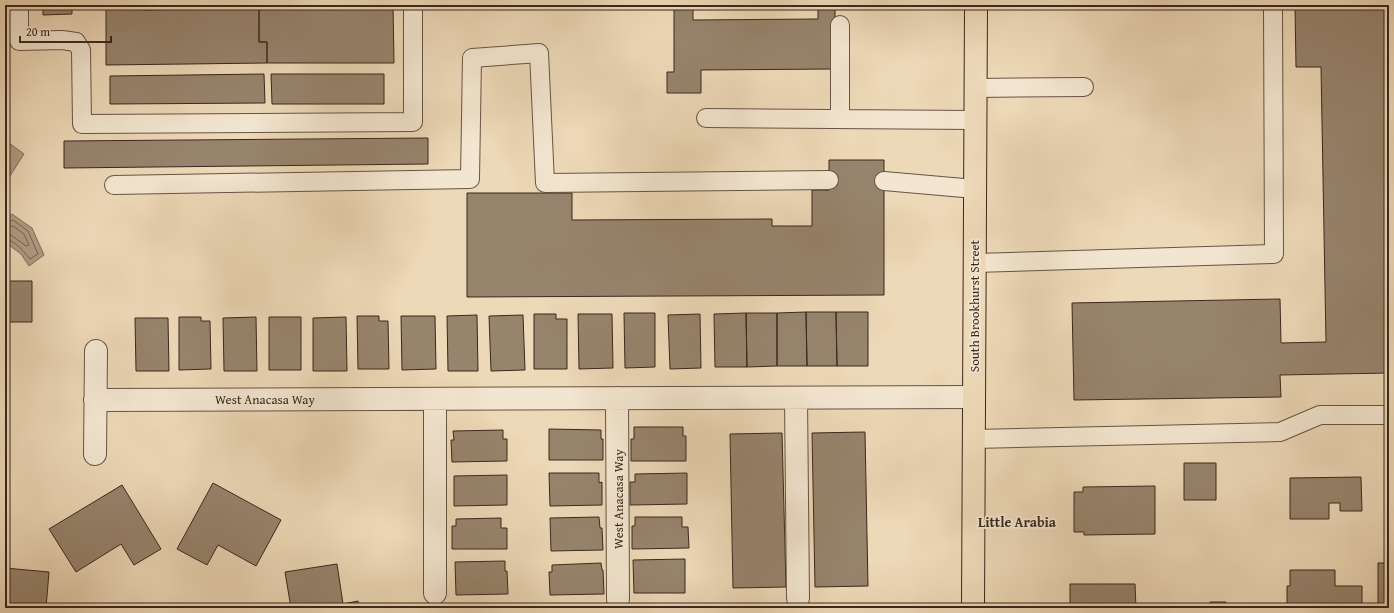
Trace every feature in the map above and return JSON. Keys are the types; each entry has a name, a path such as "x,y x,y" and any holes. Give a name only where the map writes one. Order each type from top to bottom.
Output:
{"main road":[{"name":"South Brookhurst Street","path":"973,608 976,5"}],"street":[{"path":"95,454 96,351"},
{"name":"West Anacasa Way","path":"95,400 974,397"},
{"name":"West Anacasa Way","path":"617,398 618,600"},
{"path":"796,398 798,598"},
{"path":"435,399 435,593"}],"lane":[{"path":"19,5 19,41 62,40 76,42 81,50 82,124 413,122 413,5"},
{"path":"975,263 1274,254 1273,5"},
{"path":"840,25 840,119"},
{"path":"114,185 470,179 472,58 539,53 546,183 829,180"},
{"path":"975,88 1084,86"},
{"path":"706,118 975,120"},
{"path":"884,181 975,189"},
{"path":"974,439 1280,432 1320,415 1389,415"}],"water":[{"path":"9,143 24,154 8,179 5,180 5,147"},
{"path":"12,214 32,228 44,255 29,266 21,254 5,242 5,220"}],"building":[{"path":"43,5 72,5 72,14 43,15"},
{"path":"106,5 143,5 143,10 259,8 259,42 267,42 267,63 106,65"},
{"path":"337,5 393,5 394,63 267,63 267,42 259,42 259,8"},
{"path":"674,5 693,5 693,20 818,19 818,6 835,6 835,69 701,70 701,93 667,93 667,72 674,72"},
{"path":"1295,5 1389,5 1389,373 1280,375 1281,397 1074,400 1072,303 1280,299 1281,343 1326,342 1321,67 1296,67"},
{"path":"264,74 265,103 110,104 110,76"},
{"path":"271,74 384,74 384,104 272,104"},
{"path":"428,138 428,164 64,168 64,141"},
{"path":"829,160 884,160 884,295 467,297 467,193 572,193 572,220 772,219 772,226 812,226 812,190 829,190"},
{"path":"5,281 32,281 32,322 5,322"},
{"path":"806,312 807,366 777,366 777,313"},
{"path":"806,312 836,312 837,366 807,366"},
{"path":"836,312 868,312 868,366 837,366"},
{"path":"624,313 655,313 655,367 625,368"},
{"path":"746,313 747,367 715,367 714,314"},
{"path":"746,313 777,313 777,366 747,367"},
{"path":"534,314 556,314 556,319 567,319 567,369 534,369"},
{"path":"578,314 612,314 613,368 579,369"},
{"path":"700,314 701,368 670,369 668,315"},
{"path":"477,315 478,371 448,371 447,316"},
{"path":"523,315 525,370 491,371 489,316"},
{"path":"357,316 379,316 379,321 388,321 389,369 358,369"},
{"path":"401,316 435,316 436,369 402,370"},
{"path":"179,317 201,317 201,321 210,321 211,369 179,370"},
{"path":"256,317 257,371 224,371 223,318"},
{"path":"269,317 301,317 301,370 269,370"},
{"path":"346,317 347,371 313,371 313,318"},
{"path":"135,318 168,318 169,371 136,371"},
{"path":"634,427 683,427 683,436 686,436 686,461 631,461 631,439 634,439"},
{"path":"549,429 601,430 601,439 603,439 603,460 549,460"},
{"path":"503,430 503,439 507,439 507,461 452,462 451,440 454,440 453,431"},
{"path":"865,432 868,586 815,587 812,433"},
{"path":"782,433 786,587 733,588 730,434"},
{"path":"1184,463 1216,463 1216,500 1184,500"},
{"path":"549,473 599,473 599,483 602,482 602,505 550,506"},
{"path":"687,473 687,504 630,505 630,482 635,482 635,474"},
{"path":"507,475 507,505 454,506 454,476"},
{"path":"1361,477 1362,511 1340,511 1340,503 1329,503 1329,519 1290,519 1290,478"},
{"path":"213,483 281,520 256,566 218,545 207,565 177,549"},
{"path":"122,485 161,549 134,565 121,544 76,572 49,529"},
{"path":"1155,486 1155,534 1084,535 1084,532 1074,532 1074,492 1083,492 1083,487"},
{"path":"599,517 600,528 602,528 603,550 551,551 550,518"},
{"path":"635,517 682,517 682,527 688,527 689,548 632,549 632,526 635,526"},
{"path":"501,518 501,528 507,528 507,549 452,549 452,526 456,526 456,519"},
{"path":"685,559 685,593 634,593 633,560"},
{"path":"505,561 508,594 456,595 455,562"},
{"path":"601,563 603,570 604,594 550,595 549,572 552,572 552,565"},
{"path":"1378,563 1389,563 1389,608 1378,608"},
{"path":"337,564 343,604 358,601 359,608 291,608 285,572"},
{"path":"5,568 49,572 46,608 5,608"},
{"path":"1290,570 1335,570 1335,586 1362,586 1362,608 1287,608 1287,586 1290,586"},
{"path":"1070,584 1135,584 1136,608 1070,608"},
{"path":"1210,602 1226,602 1226,608 1210,608"}],"district":[{"name":"Little Arabia","path":"1017,522"}]}
